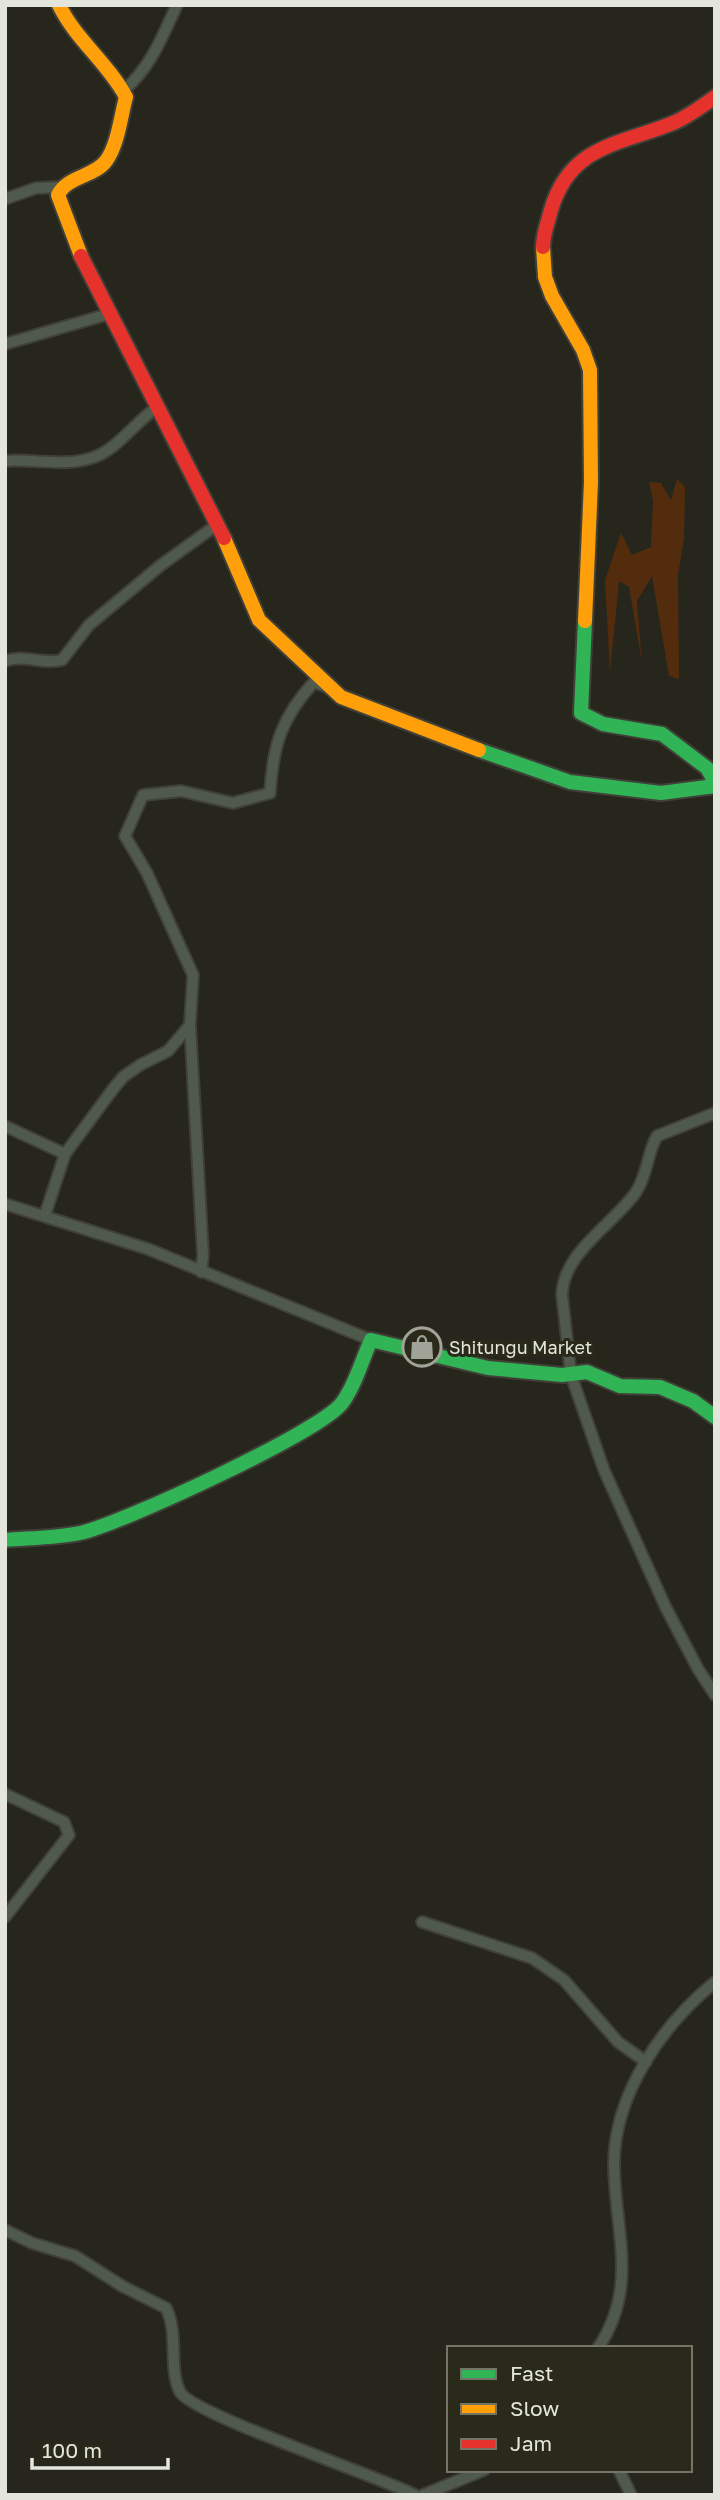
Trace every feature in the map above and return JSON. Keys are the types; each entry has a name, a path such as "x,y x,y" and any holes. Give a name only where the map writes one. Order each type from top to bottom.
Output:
{"street":[{"path":"5,200 36,188 62,187 99,168 108,159 125,107 124,90 84,47 58,5"},
{"path":"124,90 141,76 152,59 177,5"},
{"path":"201,1272 204,1255 190,1025 192,968 161,909 148,873 125,836 143,795 181,791 233,803 270,793 273,751 293,705 314,682 353,702 537,773 570,782 661,793 715,784 707,768 662,734 603,724 581,712 591,482 590,370 583,350 552,296 545,277 543,240 557,190 569,170 583,159 615,144 677,122 715,97"},
{"path":"62,187 58,195 65,219 218,524 260,620 327,687"},
{"path":"5,344 112,313"},
{"path":"5,461 36,464 96,457 157,407"},
{"path":"5,661 25,657 48,662 62,660 89,625 146,577 218,524"},
{"path":"45,1215 65,1154 123,1077 168,1051 190,1025"},
{"path":"715,1113 657,1136 636,1191 566,1274 562,1295 571,1375 604,1470 667,1608 715,1695"},
{"path":"5,1126 65,1154"},
{"path":"5,1204 148,1249 371,1340 488,1368 571,1375 587,1372 620,1386 660,1387 693,1401 715,1417"},
{"path":"5,1540 79,1533 135,1514 291,1437 333,1412 343,1402 371,1340"},
{"path":"5,1794 64,1822 69,1835 5,1917"},
{"path":"422,1922 533,1958 564,1980 618,2042 646,2062"},
{"path":"599,2346 615,2316 622,2281 614,2165 616,2136 646,2062 672,2021 715,1982"},
{"path":"5,2230 32,2243 75,2256 122,2286 166,2308 177,2383 188,2402 230,2422 383,2480 415,2495"},
{"path":"423,2495 479,2472"},
{"path":"621,2472 631,2495"}],"shaded area":[{"path":"677,479 685,487 684,539 678,575 679,679 669,676 652,576 637,601 642,663 629,587 619,581 610,672 605,580 621,533 632,555 651,547 653,501 649,482 661,483 671,500"}],"traffic: fast":[{"path":"585,621 581,713 603,724 662,734 707,768 715,782"},
{"path":"479,750 570,782 661,793 715,786"},
{"path":"5,1540 71,1535 102,1526 175,1496 260,1455 326,1417 342,1403 355,1381 371,1340 488,1368 562,1375 587,1372 620,1386 660,1387 693,1401 715,1417"}],"traffic: slow":[{"path":"59,5 126,97 116,138 106,161 68,184 58,195 81,256"},
{"path":"543,247 545,277 552,296 583,350 590,370 591,482 585,621"},
{"path":"224,538 259,620 341,697 479,750"}],"traffic: jam":[{"path":"543,247 551,210 559,189 570,172 599,150 679,121 715,97"},
{"path":"81,256 224,538"}],"place":[{"name":"Shitungu Market","path":"422,1347"}]}
